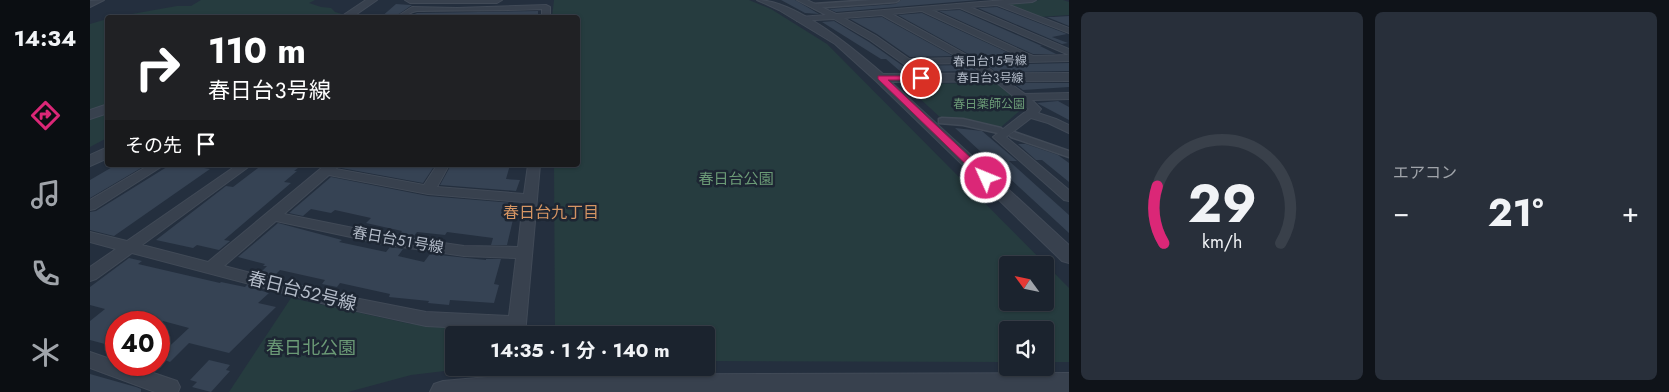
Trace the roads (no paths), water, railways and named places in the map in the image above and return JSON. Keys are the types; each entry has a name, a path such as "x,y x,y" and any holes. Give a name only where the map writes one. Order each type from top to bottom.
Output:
{"street":[{"path":"90,4 98,0"},
{"path":"349,15 372,0"},
{"path":"362,15 385,0"},
{"path":"410,0 497,0"},
{"path":"762,0 800,19 839,42 880,78 1069,256"},
{"name":"春日台１５号線","path":"801,0 835,16 873,38 908,62 1069,58"},
{"path":"814,6 896,0"},
{"path":"800,19 1032,0"},
{"path":"997,3 1069,30"},
{"path":"960,6 1069,52"},
{"path":"404,15 412,9 503,13 546,8 546,15"},
{"path":"922,9 1034,60"},
{"path":"883,12 971,61 1023,97 1036,109 999,137 1069,197"},
{"name":"春日台３号線","path":"880,78 1069,77"},
{"path":"1023,97 1069,96"},
{"path":"90,115 105,109"},
{"path":"1029,114 1052,121 1069,130"},
{"path":"942,121 963,122 998,130"},
{"path":"1014,135 1069,154"},
{"path":"90,153 105,146"},
{"path":"90,161 105,154"},
{"path":"90,206 155,167"},
{"path":"90,275 243,167"},
{"path":"428,190 442,167"},
{"path":"517,326 534,167"},
{"path":"211,268 331,168 428,190 531,199"},
{"name":"春日台５１号線","path":"273,216 388,240 464,251 525,253"},
{"name":"春日台５２号線","path":"90,236 329,299 426,319 490,326"},
{"path":"90,360 170,387 164,392"},
{"path":"443,392 511,382 1069,384"}],"district":[{"name":"春日台九丁目","path":"551,212"}],"park label":[{"name":"春日薬師公園","path":"989,104"},
{"name":"春日台公園","path":"736,179"},
{"name":"春日北公園","path":"311,348"}]}
